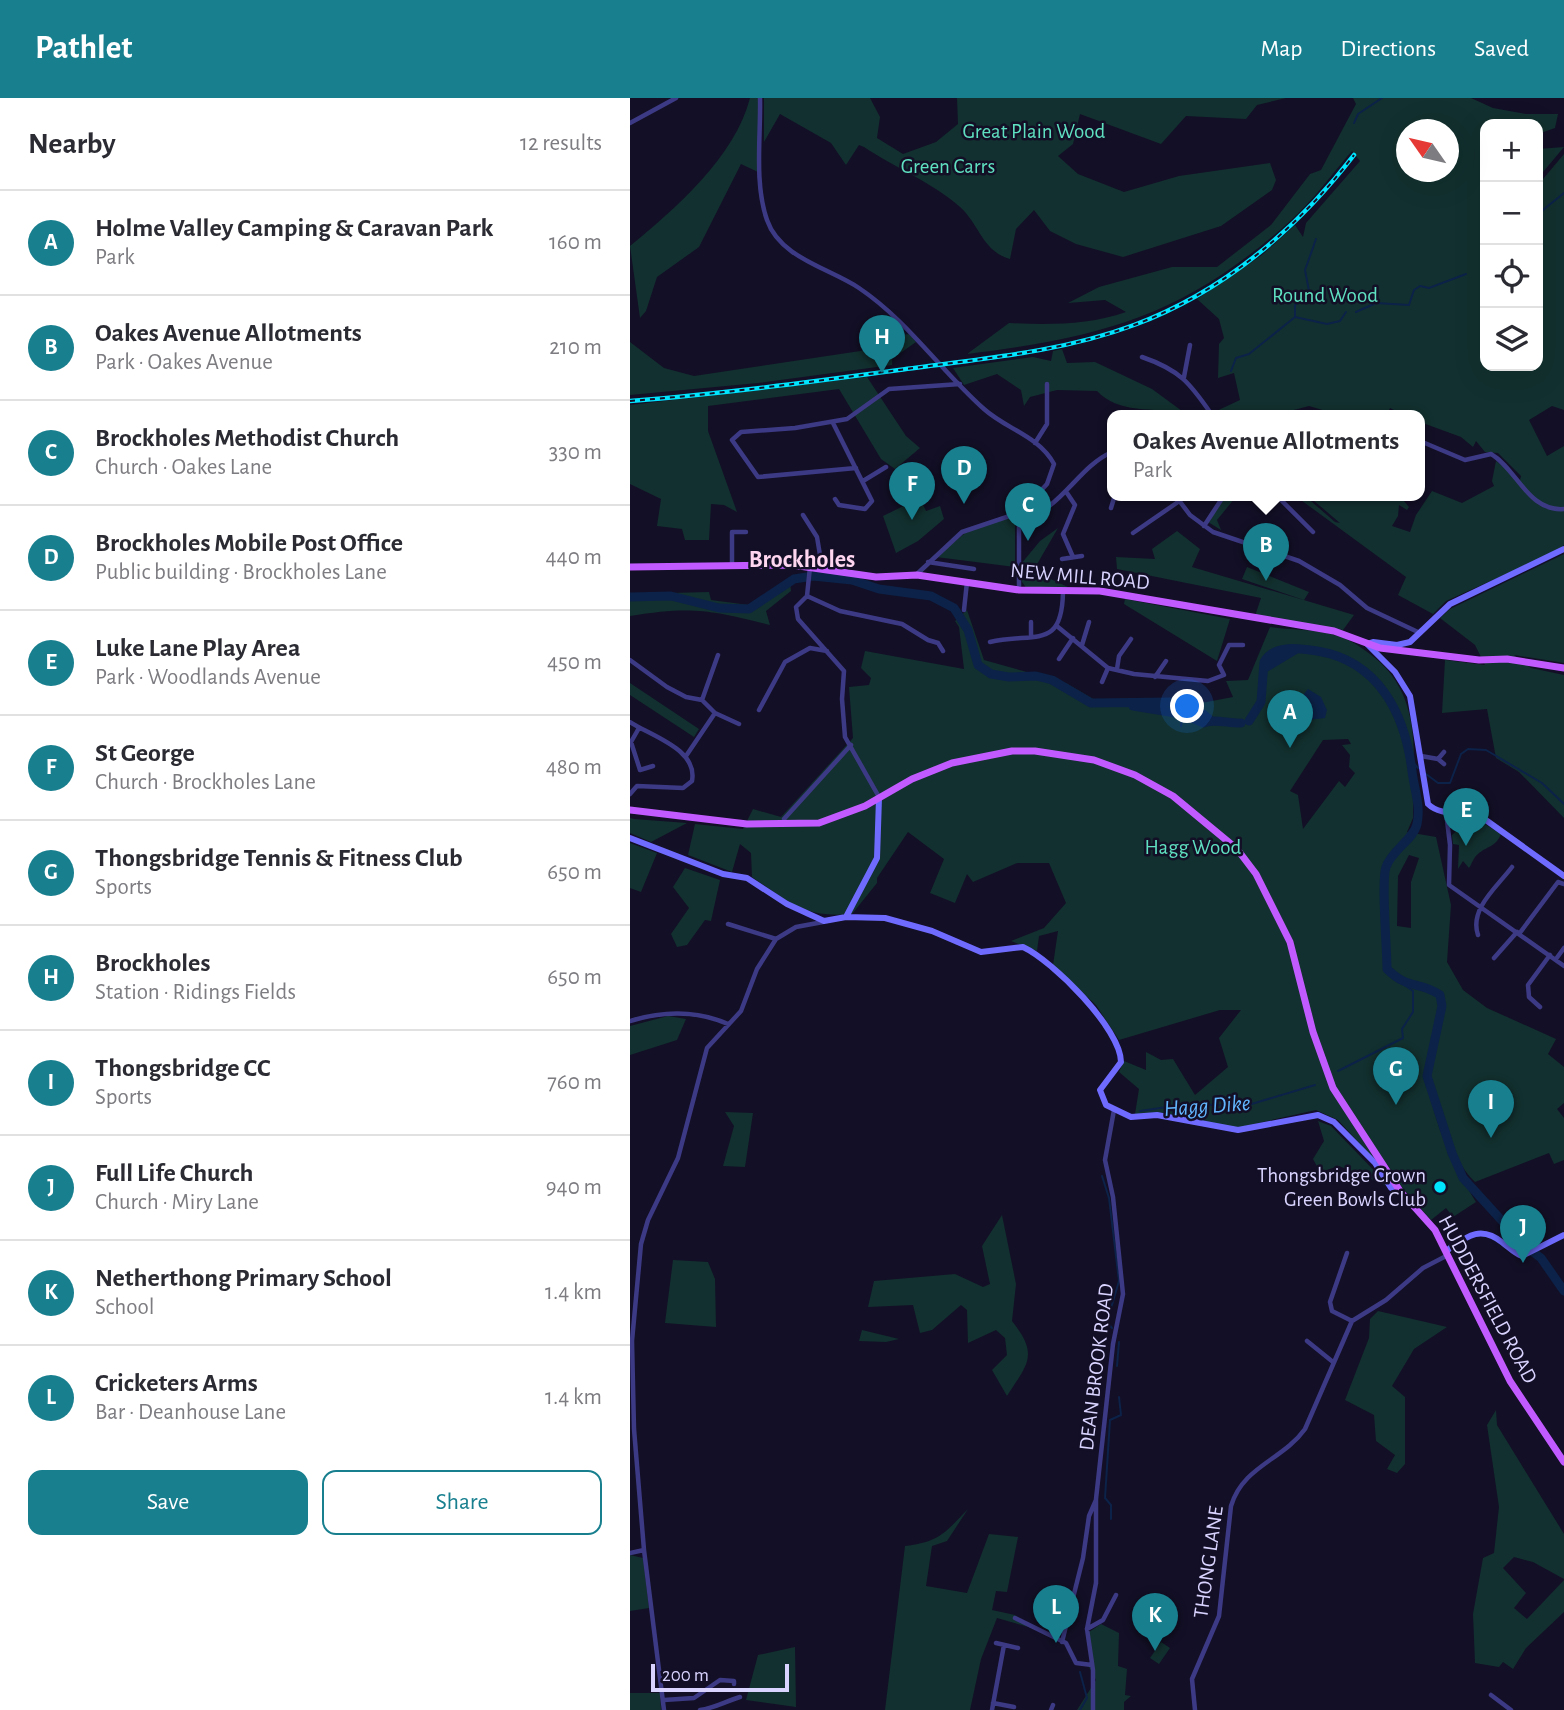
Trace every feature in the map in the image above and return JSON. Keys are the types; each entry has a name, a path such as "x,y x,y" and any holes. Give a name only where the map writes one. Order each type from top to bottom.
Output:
{"main road":[{"name":"NEW MILL ROAD","path":"630,567 822,567 876,577 917,575 1018,590 1100,591 1334,631 1367,644 1479,660 1533,662 1564,668"},
{"name":"HUDDERSFIELD ROAD","path":"630,810 785,826 819,823 952,763 985,754 1035,751 1094,760 1115,767 1174,796 1237,849 1266,893 1290,942 1313,1032 1334,1088 1399,1191 1435,1230 1510,1381 1564,1462"}],"street":[{"path":"630,123 676,98"},
{"path":"760,98 762,192 767,220 774,234 809,263 858,287 898,317 988,412 1035,443 1053,461 1053,470 1047,484 1021,512 1018,590"},
{"path":"1184,377 1190,345"},
{"path":"1142,357 1167,366 1184,377 1208,410"},
{"path":"856,468 813,475 758,477 732,440 741,432 833,423 847,419 890,389 960,384"},
{"path":"1035,443 1046,424 1047,384"},
{"path":"833,423 872,501 869,507 843,507 835,499"},
{"path":"1425,443 1465,460 1491,454 1535,500 1545,506 1564,509"},
{"path":"1019,520 1040,512 1067,493 1091,465 1107,455"},
{"path":"863,481 886,467"},
{"path":"1067,493 1075,505 1063,534 1073,557"},
{"path":"1111,508 1113,501"},
{"path":"1204,526 1219,501"},
{"path":"1282,501 1313,533"},
{"path":"1133,533 1178,502 1204,526 1225,537 1298,561 1340,585 1367,608 1420,634"},
{"path":"917,575 969,527 1021,512"},
{"path":"803,515 817,537 822,567"},
{"path":"732,565 732,532 746,532"},
{"path":"1564,549 1440,612 1410,642 1397,645 1373,642 1367,644 1406,687 1421,756 1427,804 1436,810 1482,818 1564,876"},
{"path":"1062,559 1082,556"},
{"path":"928,562 974,569"},
{"path":"807,596 809,569"},
{"path":"964,610 967,582"},
{"path":"990,642 1045,635 1058,627 1062,617 1063,592"},
{"path":"807,596 840,611 902,624 939,641 943,651"},
{"path":"807,596 798,601 798,620 844,671 842,699 845,737 879,798 877,858 846,917"},
{"path":"956,600 965,601"},
{"path":"1031,622 1031,635"},
{"path":"1082,645 1089,622"},
{"path":"1058,627 1108,668 1155,677 1209,681 1224,675 1219,664 1229,645 1243,645"},
{"path":"1059,659 1073,638"},
{"path":"1116,669 1119,656 1131,639"},
{"path":"759,710 785,662 810,648 828,651"},
{"path":"702,700 718,655"},
{"path":"630,660 667,687 686,697 702,700 715,713 739,724"},
{"path":"1155,677 1167,661"},
{"path":"1102,682 1108,668"},
{"path":"687,756 715,713"},
{"path":"630,722 650,731 687,756 694,772 692,781 683,788 637,786 630,794"},
{"path":"639,728 631,742 639,769 653,766"},
{"path":"784,818 851,745"},
{"path":"1438,759 1444,752"},
{"path":"1421,756 1438,759 1444,764"},
{"path":"1446,812 1450,845 1448,885 1564,966"},
{"path":"630,838 723,874 747,878 787,904 824,921"},
{"path":"1478,935 1475,919 1481,907 1512,867"},
{"path":"1494,958 1518,933 1558,882 1564,884"},
{"path":"664,1710 644,1550 632,1376 639,1252 648,1220 678,1158 707,1048 741,1011 757,969 776,939 796,927 824,921 846,917 885,918 910,923 981,952 1023,947 1073,987 1118,1043 1121,1062 1103,1085 1099,1096 1114,1110 1131,1117 1157,1115 1238,1130 1318,1115 1334,1122 1375,1163 1391,1188 1399,1191"},
{"path":"728,924 776,939"},
{"path":"1556,959 1564,948"},
{"path":"1540,1007 1530,996 1528,985 1550,956"},
{"path":"630,1021 668,1012 710,1016 728,1024"},
{"name":"DEAN BROOK ROAD","path":"1093,1710 1092,1665 1087,1629 1096,1583 1096,1499 1113,1344 1124,1294 1113,1196 1105,1160 1114,1110"},
{"path":"1348,1253 1330,1302 1332,1311 1352,1321 1386,1300 1467,1235 1480,1233 1496,1238 1519,1255 1526,1255 1564,1235"},
{"name":"THONG LANE","path":"1195,1710 1191,1682 1219,1615 1234,1497 1249,1474 1301,1436 1352,1321"},
{"path":"1307,1341 1333,1362"},
{"path":"1062,1642 1080,1571 1089,1516 1096,1499"},
{"path":"630,1553 644,1550"},
{"path":"1087,1629 1103,1620 1116,1595"},
{"path":"1015,1618 1068,1645 1076,1663 1092,1665"},
{"path":"996,1643 1018,1648"},
{"path":"992,1710 1004,1645"},
{"path":"664,1700 694,1698 720,1680 734,1681 734,1684"},
{"path":"1491,1695 1511,1710"},
{"path":"700,1710 713,1709 720,1702 740,1697"},
{"path":"993,1703 1014,1707"}],"green space":[{"path":"750,98 758,98 758,172 741,164 699,247 657,277 646,311 640,318 630,246 666,216 717,161 742,120"},
{"path":"764,98 870,98 880,117 877,138 903,154 936,142 958,124 957,98 1286,98 1257,105 1246,119 1186,116 1161,144 1080,114 1073,144 1058,156 1078,174 1124,192 1179,176 1270,163 1276,180 1272,190 1221,226 1123,257 1076,244 1050,231 1034,210 1016,229 1010,259 987,244 967,214 949,198 864,147 859,145 846,165 831,143 780,114 764,142"},
{"name":"Round Wood","path":"1353,98 1471,98 1493,108 1526,114 1558,114 1555,128 1543,132 1543,119 1480,119 1480,371 1543,371 1543,179 1564,154 1564,410 1552,406 1529,420 1547,456 1564,446 1564,545 1557,551 1446,601 1433,614 1398,595 1406,577 1302,501 1311,501 1335,522 1340,523 1314,501 1404,501 1409,507 1407,510 1399,505 1398,516 1392,526 1410,532 1416,515 1432,491 1462,503 1494,486 1492,481 1496,461 1520,480 1521,476 1498,453 1485,452 1476,441 1473,447 1461,437 1425,424 1425,410 1322,410 1309,406 1294,410 1218,410 1240,400 1234,373 1218,378 1219,344 1224,338 1219,319 1197,299 1262,255 1295,225 1303,237 1306,223 1360,161 1352,151 1314,197 1288,223 1250,255 1176,301 1101,330 967,354 1009,323 1068,323 1126,312 1105,300 1068,303 1099,287 1172,267 1217,267 1271,225 1310,174 1321,170 1356,104"},
{"path":"1564,147 1543,172 1543,149"},
{"path":"909,334 916,342 892,359 892,365 758,383 630,395 630,342 664,368 694,376 887,347 889,337"},
{"path":"1062,349 1067,363 1095,362 1152,389 1181,410 1148,410 1125,406 1105,398 1097,391 1057,390 1030,397 1024,406 1021,390 997,374 964,385 953,368 1033,357 1051,361 1053,351"},
{"path":"867,377 906,436 920,448 895,469 881,459 839,389 708,406 708,431 737,512 724,505 711,504 709,540 685,540 682,529 657,526 661,499 630,484 630,405"},
{"path":"920,498 926,511 940,506 944,519 918,541 896,553 883,516"},
{"path":"1222,501 1233,501 1217,520 1221,530 1208,522"},
{"path":"1006,518 1015,522 1015,567 936,557 965,533"},
{"path":"1058,528 1036,566 1044,576 1068,587 1027,589 1022,582 1021,564 1040,541"},
{"path":"1177,531 1200,549 1192,567 1354,615 1343,630 1255,616 1261,598 1117,569 1116,557 1155,559 1152,549"},
{"path":"1564,554 1564,663 1514,655 1531,668 1564,675 1564,818 1519,772 1496,758 1487,709 1442,713 1445,660 1485,665 1475,645 1440,618 1450,609"},
{"path":"1247,567 1309,592 1304,600 1242,579"},
{"path":"790,582 791,591 766,611 770,625 732,616 686,610 630,616 630,594 709,592 711,600 749,605"},
{"path":"1125,599 1230,619 1217,661 1124,604"},
{"name":"Hagg Wood","path":"967,610 984,660 1066,683 1095,700 1196,704 1233,697 1226,681 1248,680 1270,627 1340,637 1356,644 1375,658 1391,674 1409,711 1414,774 1413,818 1407,832 1436,837 1451,905 1447,962 1463,990 1487,1008 1556,1039 1548,1054 1564,1067 1564,1103 1557,1109 1564,1118 1564,1160 1554,1164 1549,1153 1475,1182 1452,1146 1430,1078 1430,1092 1438,1125 1452,1159 1476,1202 1453,1217 1446,1208 1431,1220 1404,1190 1387,1164 1381,1167 1338,1120 1316,1110 1236,1128 1135,1114 1139,1089 1119,1072 1124,1061 1146,1070 1146,1052 1161,1060 1173,1059 1195,1095 1228,1067 1219,1038 1241,1010 1220,1010 1119,1040 1096,1005 1053,965 1058,931 1039,936 1037,951 1011,941 1044,928 1066,903 1049,863 1017,863 973,882 967,874 955,903 930,893 944,859 908,832 877,878 877,883 852,914 835,915 798,907 752,877 751,853 740,844 732,872 688,855 695,824 743,829 753,809 781,817 853,738 849,687 869,685 871,678 861,668 865,651 964,669 959,627 955,621","holes":["1348,739 1351,744 1342,745 1350,755 1349,767 1355,773 1345,787 1339,781 1303,829 1298,795 1290,791 1323,740","1409,855 1419,858 1411,882 1411,928 1397,926 1398,876"]},
{"path":"630,683 699,729 694,737 630,695"},
{"path":"1472,816 1501,834 1494,844 1476,856 1469,868 1463,861 1458,869 1459,845 1453,844 1452,835"},
{"path":"630,818 687,823 651,842 630,833"},
{"path":"630,843 657,853 641,892 630,888"},
{"path":"685,868 720,880 711,921 705,920 687,945 677,947 671,934 689,908 673,887"},
{"path":"668,1016 686,1019 677,1040 630,1055 630,1026"},
{"path":"725,1112 753,1113 745,1167 723,1166 734,1126"},
{"path":"1318,1121 1331,1126 1390,1187 1339,1166 1320,1172 1313,1159 1324,1141"},
{"path":"1002,1215 1016,1284 1012,1321 1026,1342 1028,1351 1025,1367 1007,1396 992,1370 1007,1355 1005,1338 996,1330 968,1343 967,1310 961,1305 932,1330 920,1333 913,1305 868,1307 874,1281 955,1274 983,1287 990,1284 982,1246"},
{"path":"673,1260 708,1262 715,1279 716,1327 665,1323"},
{"path":"1378,1311 1447,1327 1414,1349 1392,1386 1405,1397 1405,1464 1397,1473 1387,1469 1395,1455 1376,1441 1374,1415 1345,1400 1369,1338 1370,1319"},
{"path":"862,1330 899,1339 886,1342 859,1341"},
{"path":"1496,1410 1497,1425 1564,1534 1564,1579 1533,1562 1514,1557 1503,1568 1526,1593 1514,1608 1527,1619 1564,1580 1564,1612 1526,1648 1513,1669 1503,1662 1499,1667 1475,1663 1473,1614 1483,1558 1494,1553 1499,1507 1487,1425"},
{"path":"968,1509 947,1541 932,1546 926,1586 967,1593 989,1534 1018,1537 1007,1592 996,1591 992,1610 1015,1615 1032,1628 997,1618 981,1659 970,1710 885,1710 905,1546 926,1542 941,1535"},
{"path":"630,1555 643,1558 649,1608 630,1611"},
{"path":"1101,1624 1119,1633 1118,1666 1127,1669 1125,1695 1131,1696 1124,1702 1124,1710 1077,1710 1096,1680 1089,1667 1092,1659 1089,1632"},
{"path":"1161,1642 1170,1648 1159,1664 1150,1658"},
{"path":"795,1647 796,1707 746,1700 758,1655"},
{"path":"630,1693 660,1693 661,1710 630,1710"}],"water":[{"path":"1308,689 1321,697 1327,710 1325,718 1309,720 1293,716 1293,708"}],"waterway":[{"path":"1354,123 1358,114 1382,98"},
{"path":"1543,210 1564,193"},
{"path":"1231,371 1236,358 1249,354 1295,317 1295,305 1309,291 1305,270 1316,239"},
{"path":"1356,312 1376,303 1409,305 1414,290 1420,286 1429,288 1466,274"},
{"path":"1295,317 1327,324 1340,321 1346,312"},
{"path":"630,597 671,596 719,608 749,609 794,579 813,576 852,580 879,589 931,596 954,608 968,630 978,665 991,674 1009,677 1036,676 1052,680 1091,703 1170,702 1203,714 1210,720"},
{"path":"1249,721 1261,702 1264,662 1274,652 1288,649 1317,651 1339,657 1357,666 1385,693 1395,711 1408,750 1418,817 1412,835 1393,855 1386,867 1384,900 1387,969 1408,983 1433,990 1440,995 1442,1006 1427,1076 1463,1178 1525,1246 1541,1258 1564,1291"},
{"path":"1265,668 1295,650"},
{"path":"1133,706 1182,714 1204,723 1241,723"},
{"path":"1181,726 1183,714"},
{"path":"1426,774 1438,783 1450,783 1461,754 1468,749 1486,750 1542,783 1564,804"},
{"path":"1412,761 1418,768"},
{"name":"Hagg Dike","path":"1338,1071 1403,1038 1402,1029 1413,1012 1413,991 1400,982"},
{"name":"Hagg Dike","path":"1140,1111 1187,1104 1245,1106 1315,1085"},
{"path":"1102,1176 1109,1198 1119,1281 1107,1322 1112,1328"},
{"path":"1117,1366 1119,1342"},
{"path":"1111,1519 1111,1505 1105,1498 1110,1420 1121,1415 1119,1397"},
{"path":"1080,1672 1087,1698 1080,1710"}],"railway":[{"path":"630,401 765,387 1018,354 1106,335 1167,311 1228,276 1283,233 1354,155"}],"place":[{"name":"Brockholes","path":"882,373"},
{"name":"Brockholes Mobile Post Office","path":"964,504"},
{"name":"St George","path":"912,520"},
{"name":"Brockholes Methodist Church","path":"1028,541"},
{"name":"Oakes Avenue Allotments","path":"1266,581"},
{"name":"Holme Valley Camping & Caravan Park","path":"1290,748"},
{"name":"Luke Lane Play Area","path":"1466,846"},
{"name":"Thongsbridge Tennis & Fitness Club","path":"1396,1105"},
{"name":"Thongsbridge CC","path":"1491,1138"},
{"name":"Thongsbridge Crown Green Bowls Club","path":"1440,1187"},
{"name":"Full Life Church","path":"1523,1263"},
{"name":"Cricketers Arms","path":"1056,1643"},
{"name":"Netherthong Primary School","path":"1155,1651"}],"district":[{"name":"Brockholes","path":"802,559"}],"park label":[{"name":"Great Plain Wood","path":"1034,131"},
{"name":"Green Carrs","path":"948,166"}]}
